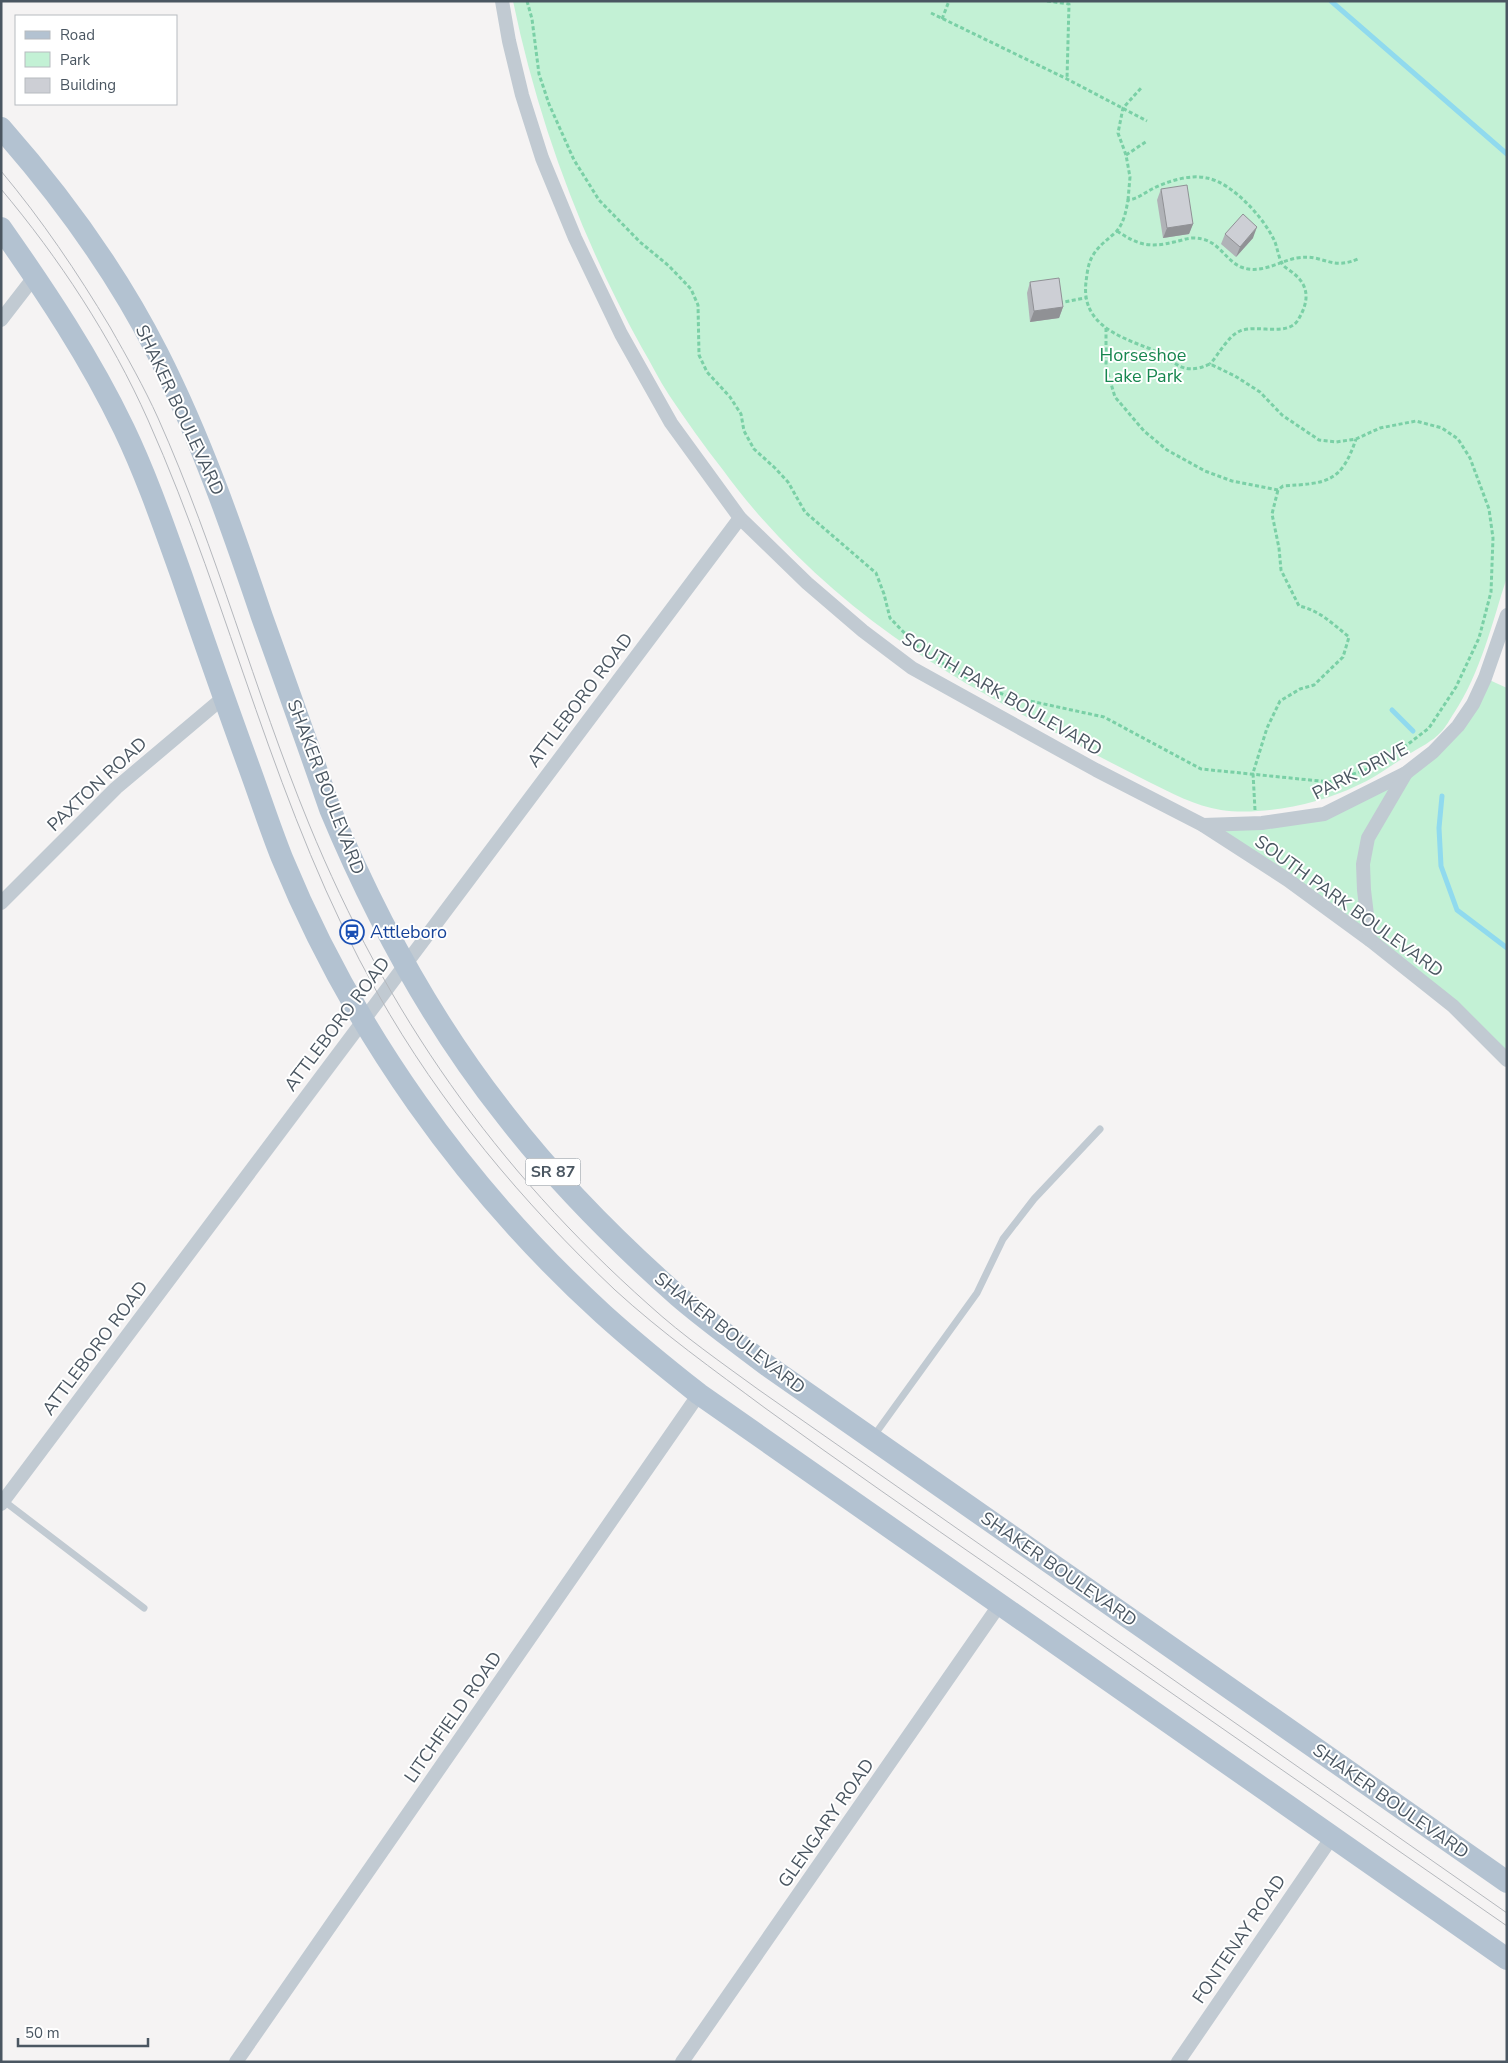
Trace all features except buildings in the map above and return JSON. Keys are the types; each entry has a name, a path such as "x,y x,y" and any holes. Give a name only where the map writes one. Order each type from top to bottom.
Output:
{"main road":[{"name":"SHAKER BOULEVARD","path":"1,128 22,151 83,232 120,286 158,354 205,457 330,809 362,881 406,963 453,1042 486,1091 529,1145 594,1216 648,1268 710,1322 768,1366 1507,1882"},
{"path":"1,228 35,276 83,351 124,428 155,501 282,858 332,967 363,1021 402,1080 444,1139 508,1217 604,1315 699,1394 1507,1959"}],"street":[{"name":"SOUTH PARK BOULEVARD","path":"502,1 509,42 525,104 542,158 575,238 621,334 671,423 740,518 815,589 863,631 912,668 1096,770 1203,825 1288,880 1370,940 1453,1006 1507,1060"},
{"path":"1,320 35,276"},
{"name":"ATTLEBORO ROAD","path":"3,1502 740,518"},
{"name":"PARK DRIVE","path":"1203,825 1256,823 1324,814 1406,773 1433,752 1458,726 1485,678 1507,615"},
{"name":"PAXTON ROAD","path":"1,903 116,788 224,697"},
{"path":"1370,940 1363,864 1368,838 1406,773"},
{"name":"LITCHFIELD ROAD","path":"236,2062 699,1394"},
{"name":"GLENGARY ROAD","path":"682,2062 1000,1604"},
{"name":"FONTENAY ROAD","path":"1178,2062 1332,1837"}],"lane":[{"path":"872,1439 977,1293 1003,1239 1034,1199 1100,1128"},
{"path":"3,1502 144,1608"}],"path":[{"path":"527,1 532,20 539,74 549,104 574,160 599,200 640,242 669,266 691,289 698,305 699,355 707,372 730,397 741,414 744,431 754,449 788,482 805,512 876,574 884,594 890,618 916,644 947,666 976,683 1007,696 1104,717 1201,769 1330,782 1371,768 1430,728 1456,687 1479,638 1491,592 1493,538 1489,509 1470,458 1458,439 1442,428 1416,421 1380,428 1356,440 1336,442 1319,440 1282,415 1260,392 1235,376 1210,364"},
{"path":"942,19 949,1"},
{"path":"1047,1 1069,4 1067,79"},
{"path":"931,13 1067,79 1147,121"},
{"path":"1128,200 1134,200 1151,189 1174,180 1192,177 1208,178 1224,184 1267,225 1282,263 1302,280 1306,291 1305,308 1297,322 1287,327 1268,330 1253,328 1241,330 1231,336 1210,364 1197,370 1182,368 1150,349 1111,333 1098,321 1085,298 1086,275 1091,258 1100,245 1117,231 1125,217 1130,177 1126,154 1118,132 1123,108 1142,87"},
{"path":"1126,154 1147,141"},
{"path":"1117,231 1140,245 1160,246 1193,238 1215,244 1240,266 1247,268 1264,268 1297,258 1312,258 1333,264 1349,263 1360,258"},
{"path":"1057,304 1085,298"},
{"path":"1106,328 1106,367 1115,397 1144,431 1167,450 1205,471 1232,481 1278,490"},
{"path":"1256,823 1253,773 1267,728 1280,701 1300,689 1314,685 1343,657 1348,637 1325,617 1308,608 1299,606 1281,570 1279,548 1272,514 1278,490 1283,486 1324,483 1334,478 1345,465 1356,440"}],"green space":[{"name":"Horseshoe Lake Park","path":"513,1 1507,1 1507,577 1479,664 1472,681 1445,728 1430,741 1377,775 1363,783 1325,798 1272,810 1237,811 1211,808 1184,799 1149,782 995,700 913,650 860,611 810,568 764,521 709,452 658,377 620,307 600,265 564,179 535,91"},
{"path":"1485,678 1507,688 1507,1060 1453,1006 1203,825 1324,814 1433,752"}],"waterway":[{"path":"1331,1 1507,154"},
{"path":"1392,710 1413,731"},
{"path":"1442,796 1439,828 1441,866 1457,910 1507,948"}],"tram line":[{"path":"1,171 45,227 85,286 110,327 153,406 199,518 270,723 309,824 340,894 373,960 410,1024 450,1084 494,1143 542,1199 593,1253 675,1328 759,1390 1507,1913"},
{"path":"1,189 43,243 82,299 118,359 148,420 178,491 282,782 310,854 342,925 402,1035 456,1113 516,1187 548,1223 615,1290 727,1380 881,1491 1507,1926"}],"place":[{"name":"Attleboro","path":"352,932"}]}
